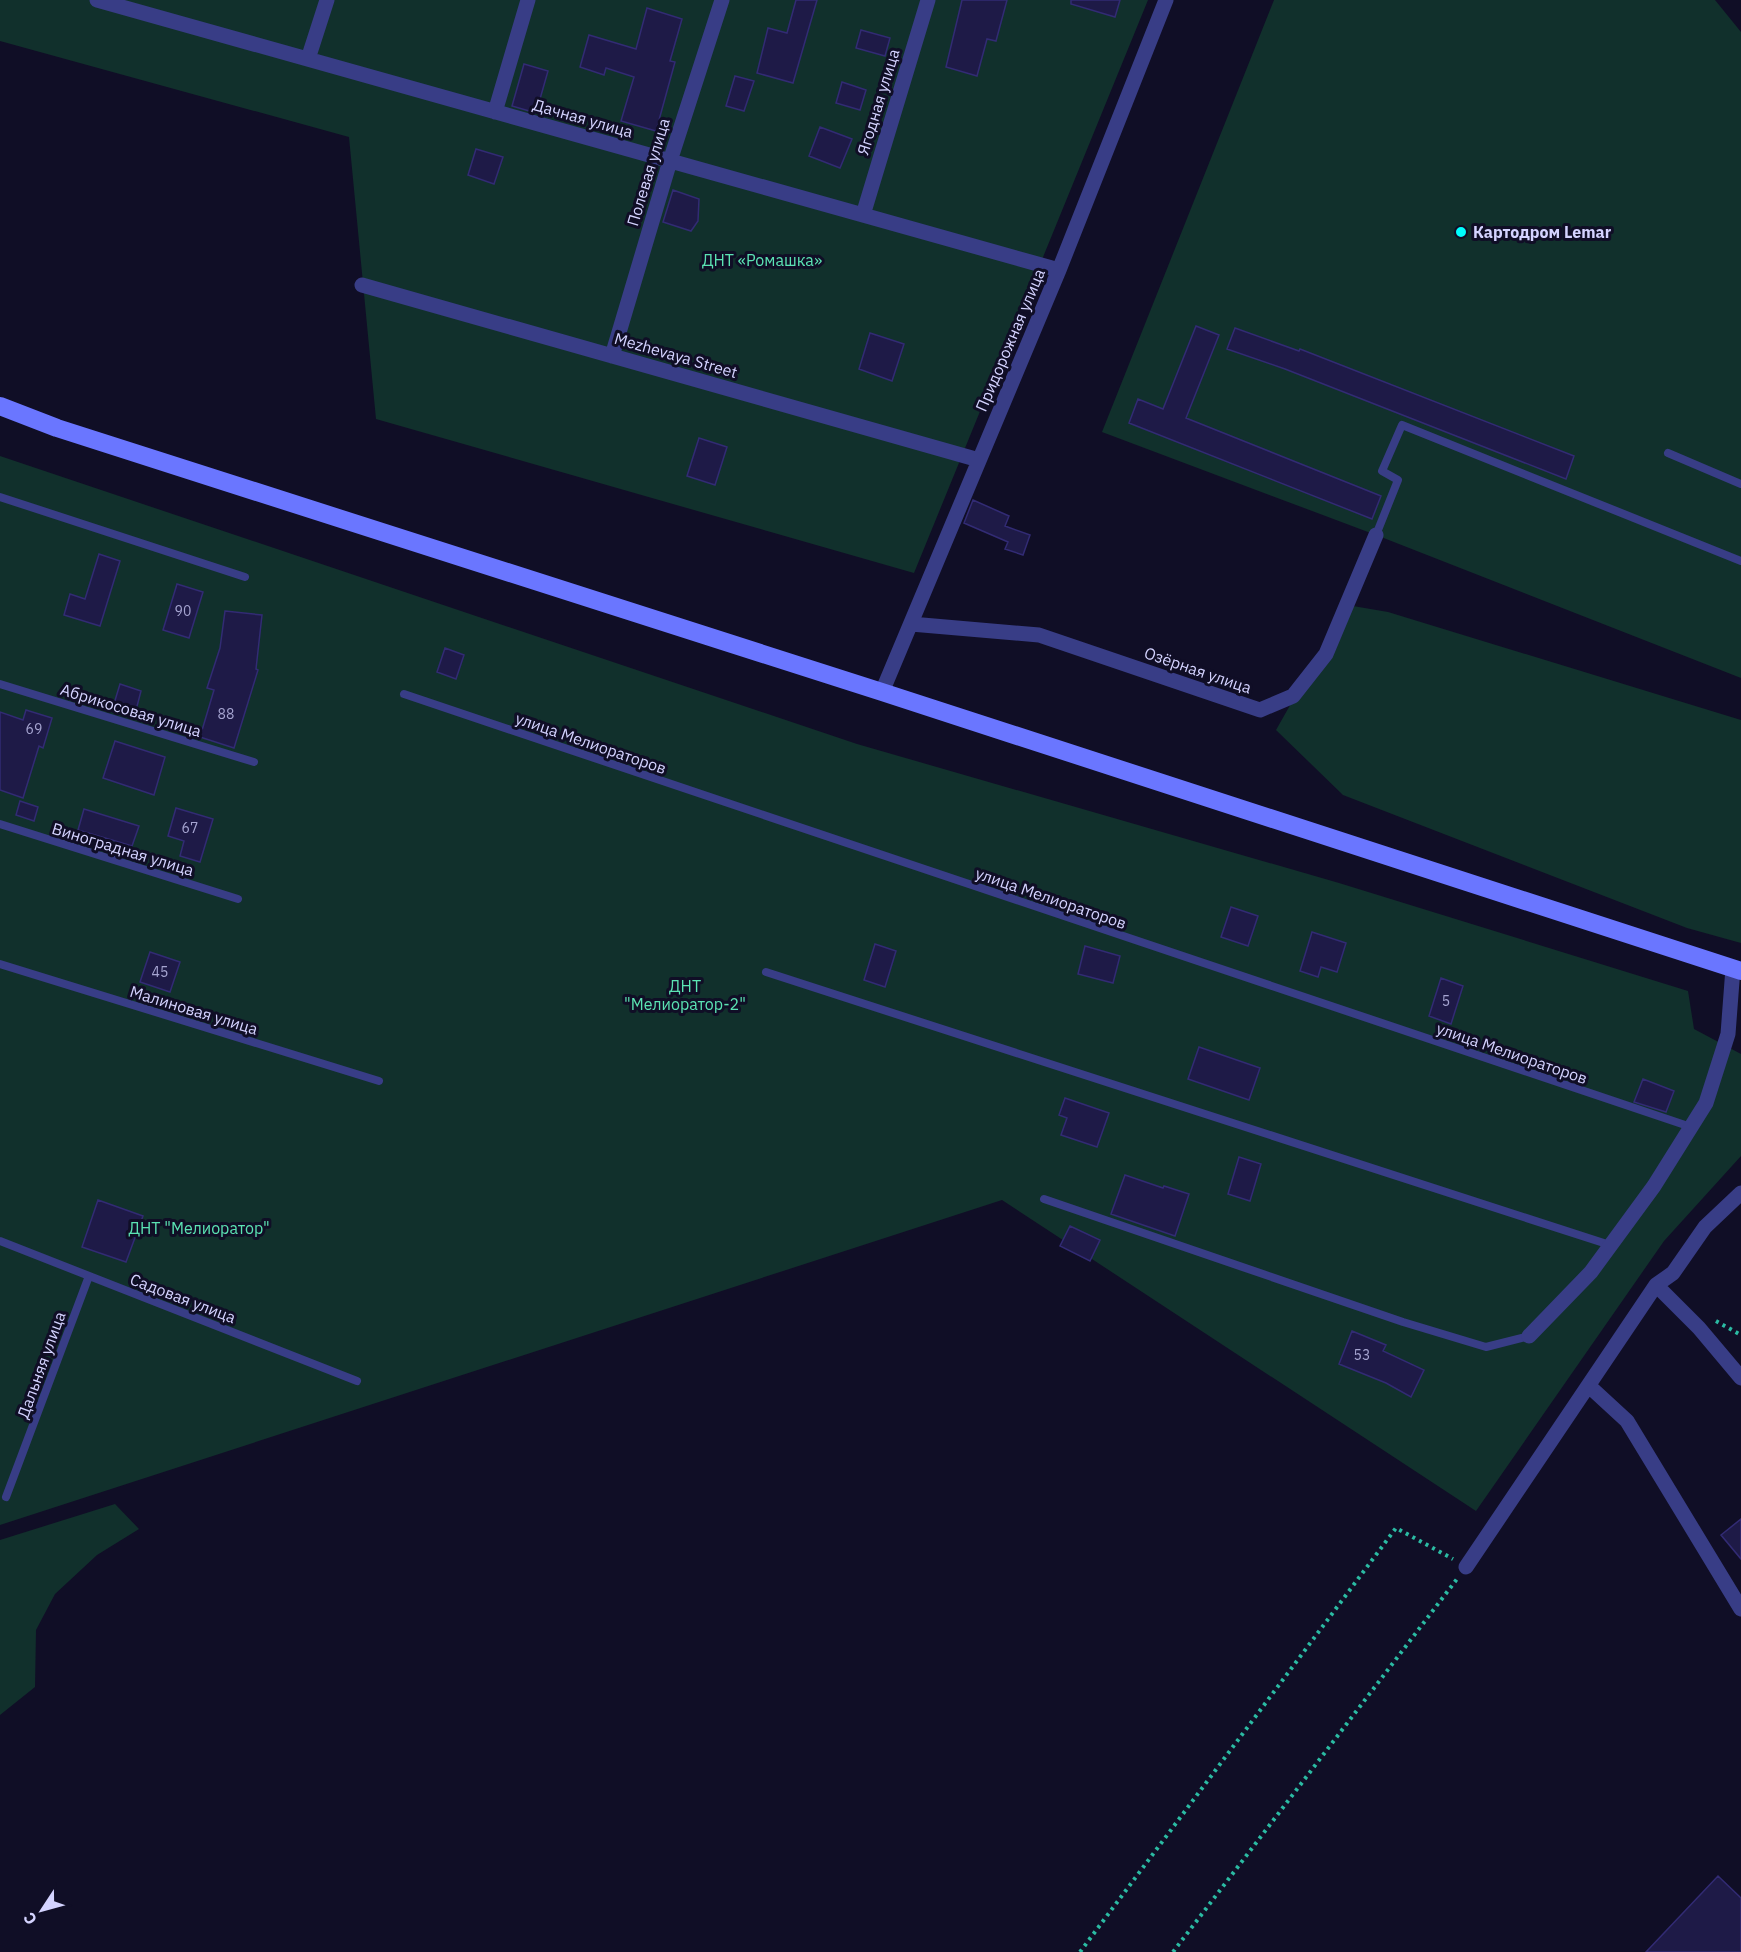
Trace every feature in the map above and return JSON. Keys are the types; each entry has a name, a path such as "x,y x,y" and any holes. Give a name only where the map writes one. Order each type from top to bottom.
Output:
{"main road":[{"path":"0,406 57,428 1737,969"}],"street":[{"name":"Дачная улица","path":"97,0 126,4 308,59 1059,270"},
{"path":"308,59 327,0"},
{"path":"495,112 528,0"},
{"name":"Полевая улица","path":"612,356 670,161 722,0"},
{"name":"Ягодная улица","path":"863,215 928,0"},
{"name":"Придорожная улица","path":"882,692 1059,270 1166,0"},
{"name":"Mezhevaya Street","path":"362,285 979,460"},
{"name":"Озёрная улица","path":"911,624 1039,635 1260,710 1293,696 1326,654 1376,536"},
{"path":"1529,1336 1591,1272 1654,1186 1706,1102 1734,1038 1737,969"},
{"path":"1466,1567 1656,1285 1673,1273 1705,1227 1741,1193"},
{"path":"1656,1285 1699,1328 1741,1378"},
{"path":"1588,1386 1628,1421 1741,1609"}],"lane":[{"path":"1376,536 1398,480 1382,471 1402,425 1741,561"},
{"path":"1668,453 1728,479 1741,482"},
{"path":"0,497 245,577"},
{"name":"Абрикосовая улица","path":"0,684 254,762"},
{"name":"улица Мелиораторов","path":"404,694 1691,1127"},
{"name":"Виноградная улица","path":"0,824 238,899"},
{"name":"Малиновая улица","path":"0,964 379,1082"},
{"path":"766,972 1610,1245"},
{"path":"1044,1199 1403,1322 1486,1347 1529,1336"},
{"name":"Садовая улица","path":"0,1241 357,1381"},
{"name":"Дальняя улица","path":"6,1497 89,1276"}],"path":[{"path":"1080,1952 1396,1528 1466,1567 1173,1952"}],"green space":[{"name":"ДНТ «Ромашка»","path":"0,0 1148,0 914,573 376,419 349,137 0,41"},
{"name":"Картодром Lemar","path":"1274,0 1715,0 1741,32 1741,678 1376,535 1102,432"},
{"name":"ДНТ \"Мелиоратор-2\"","path":"0,456 857,744 1339,883 1688,991 1694,1029 1741,1054 1741,1156 1664,1241 1476,1511 1002,1200 0,1525"},
{"path":"1347,605 1388,612 1741,720 1741,943 1687,928 1343,795 1276,730"},
{"path":"115,1504 139,1529 97,1555 55,1594 36,1630 35,1687 0,1715 0,1540"}],"building":[{"path":"796,0 817,0 793,83 757,73 768,28 787,33"},
{"path":"962,0 1007,0 996,41 987,39 977,76 946,67"},
{"path":"1071,0 1120,0 1115,17 1071,4"},
{"path":"647,8 682,19 670,61 675,62 656,131 621,121 634,77 606,68 604,75 580,67 589,35 636,49"},
{"path":"861,30 890,38 885,56 856,48"},
{"path":"524,64 548,71 536,113 512,106"},
{"path":"735,76 754,81 744,111 726,106"},
{"path":"842,82 866,90 860,110 836,103"},
{"path":"820,127 852,139 840,168 809,156"},
{"path":"476,149 503,157 494,184 468,175"},
{"path":"673,190 699,199 698,221 691,231 663,222"},
{"path":"1196,326 1219,335 1186,418 1381,496 1372,519 1129,423 1138,399 1163,409"},
{"path":"1235,328 1299,351 1300,349 1574,456 1566,479 1285,369 1227,349"},
{"path":"870,333 904,344 892,381 859,369"},
{"path":"699,438 727,447 715,485 687,476"},
{"path":"973,500 1009,516 1005,526 1030,535 1023,555 1005,549 1008,542 964,523"},
{"path":"99,554 120,561 100,626 64,615 70,594 85,599"},
{"path":"177,584 203,592 189,638 163,630"},
{"path":"225,611 262,615 256,669 258,670 234,748 200,737 214,690 207,688 220,648"},
{"path":"445,648 464,655 456,679 437,672"},
{"path":"120,684 141,691 135,714 113,707"},
{"path":"26,710 52,718 43,748 39,746 23,798 0,790 0,712 23,720"},
{"path":"115,741 165,757 154,795 103,778"},
{"path":"20,801 38,807 34,821 16,815"},
{"path":"176,808 213,819 200,862 180,856 184,841 168,836"},
{"path":"84,809 139,826 132,846 78,830"},
{"path":"1231,907 1258,916 1248,946 1221,937"},
{"path":"1312,932 1346,943 1337,972 1321,967 1318,977 1300,971"},
{"path":"875,944 896,951 885,987 864,980"},
{"path":"1085,946 1120,956 1113,983 1078,974"},
{"path":"150,952 180,962 170,992 140,982"},
{"path":"1441,978 1463,986 1451,1024 1429,1016"},
{"path":"1199,1047 1260,1068 1249,1100 1188,1079"},
{"path":"1643,1079 1674,1091 1666,1112 1634,1102"},
{"path":"1065,1098 1109,1113 1097,1147 1061,1135 1067,1118 1059,1115"},
{"path":"1239,1157 1261,1164 1250,1201 1228,1194"},
{"path":"1125,1175 1189,1194 1175,1236 1111,1214"},
{"path":"98,1200 143,1216 126,1262 82,1247"},
{"path":"1070,1226 1100,1240 1090,1261 1060,1246"},
{"path":"1352,1331 1386,1345 1383,1351 1424,1370 1411,1397 1386,1383 1339,1364"},
{"path":"1741,1519 1741,1559 1721,1535"},
{"path":"1718,1876 1741,1898 1741,1952 1646,1952"}],"place":[{"name":"Картодром Lemar","path":"1461,232"}],"park label":[{"name":"ДНТ \"Мелиоратор\"","path":"199,1228"}]}
